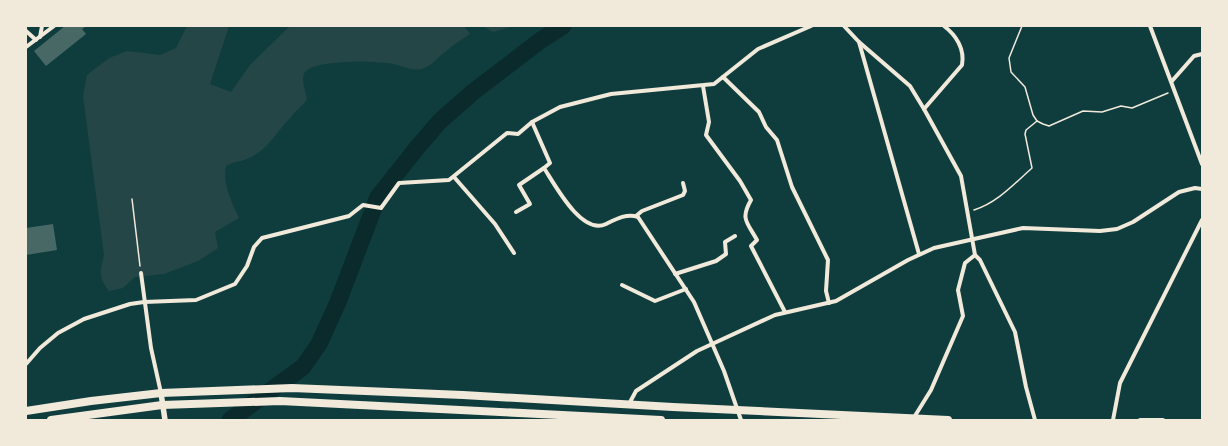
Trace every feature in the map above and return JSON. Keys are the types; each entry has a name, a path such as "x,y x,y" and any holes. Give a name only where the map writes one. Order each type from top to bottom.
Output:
{"highway":[{"path":"26,411 91,401 161,393 292,388 948,420"},
{"path":"51,420 162,405 228,401 280,401 661,420"}],"street":[{"path":"38,38 42,26"},
{"path":"26,47 54,26"},
{"path":"26,364 40,348 70,325 102,312 144,302 196,300 235,284 247,266 254,247 262,238 349,216 363,205 381,208 399,183 449,180 507,133 518,134 532,122 560,107 611,94 714,84 758,49 811,26"},
{"path":"844,26 859,42 910,86 962,176 975,255 980,260 1015,332 1026,387 1035,420"},
{"path":"924,109 962,65 963,57 957,40 944,26"},
{"path":"1150,26 1202,164"},
{"path":"26,31 38,38"},
{"path":"859,42 919,254"},
{"path":"1172,81 1194,56 1202,54"},
{"path":"723,76 759,112 766,127 777,140 792,187 828,260 826,291 829,303"},
{"path":"703,86 709,122 706,135 740,181 751,200 744,218 757,240 752,246 785,312"},
{"path":"516,212 530,204 519,185 550,163 532,122"},
{"path":"544,168 578,217 588,224 603,226 617,218 632,215 636,216 642,211 683,195 685,191 683,183"},
{"path":"454,177 495,224 514,253"},
{"path":"629,404 636,391 697,351 775,315 836,301 919,254 948,244 1023,228 1100,231 1117,229 1133,222 1179,192 1196,188 1202,189"},
{"path":"636,216 694,302 738,409 741,420"},
{"path":"1113,420 1120,383 1202,220"},
{"path":"676,274 716,261 726,254 725,242 735,236"},
{"path":"913,419 931,390 963,316 958,290 965,263 975,255"},
{"path":"141,273 150,348 161,393 165,420"},
{"path":"622,285 656,301 686,289"},
{"path":"1140,420 1163,420"}],"path":[{"path":"1022,26 1009,58 1011,72 1025,88 1030,109 1037,121 1049,126 1083,111 1102,112 1120,106 1132,108 1175,90"},
{"path":"968,212 985,206 1004,193 1032,168 1025,134 1026,130 1037,121"},
{"path":"132,199 141,273"}],"shaded area":[{"path":"187,26 229,26 210,84 231,92 250,65 290,26 464,26 470,34 451,47 431,64 421,69 411,69 386,63 347,62 321,65 311,68 305,72 303,82 307,99 303,104 272,140 255,155 226,166 225,179 239,218 215,232 218,248 198,261 164,274 135,277 123,288 109,291 103,282 101,274 104,255 83,96 87,75 109,58 127,51 160,55 176,48"},
{"path":"483,26 513,26 493,32"}],"building":[{"path":"65,26 84,26 85,27 82,29 86,34 46,66 34,51"},
{"path":"53,224 57,250 26,255 26,228"}],"waterway":[{"path":"230,420 303,367 319,344 338,302 378,197 416,149 440,121 473,92 541,40 563,26"}]}
